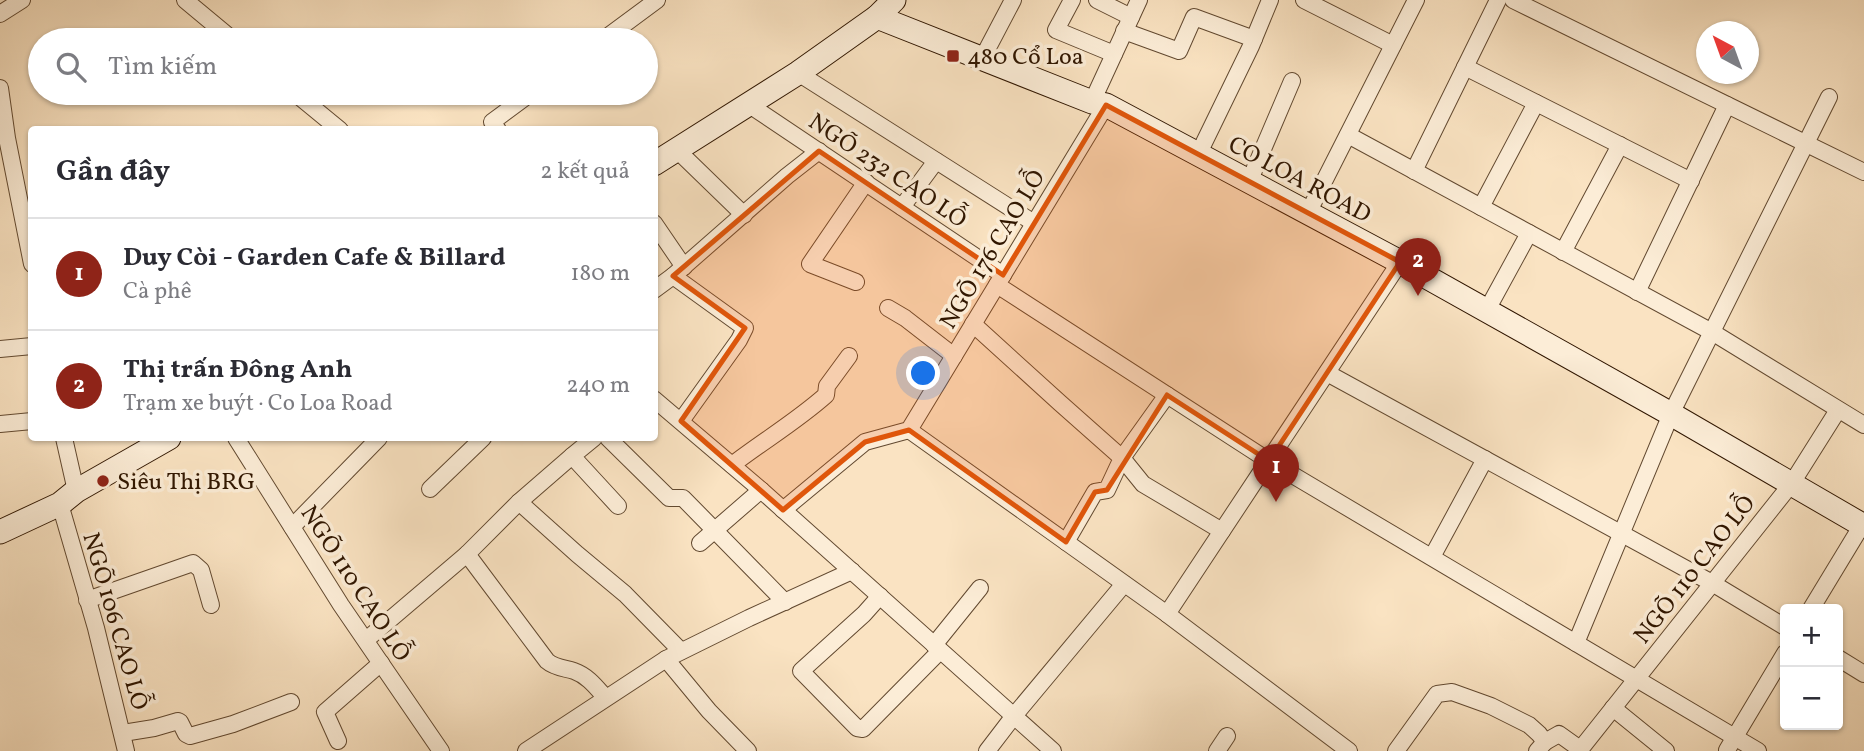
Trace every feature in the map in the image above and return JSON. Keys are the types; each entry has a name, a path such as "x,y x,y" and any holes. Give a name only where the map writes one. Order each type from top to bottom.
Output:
{"street":[{"path":"0,14 22,0"},
{"path":"185,0 219,28"},
{"path":"619,28 657,0"},
{"path":"658,162 798,73 877,17 894,0"},
{"path":"982,59 1013,0"},
{"path":"1072,0 1056,30 1114,54"},
{"path":"1097,0 1128,24 1179,51 1194,16 1254,39"},
{"name":"NGÕ 176 CAO LỖ","path":"909,430 1034,223 1099,104 1114,54 1139,0"},
{"path":"1198,155 1270,0"},
{"path":"1304,0 1393,45"},
{"path":"1308,213 1416,0"},
{"path":"1414,171 1498,0"},
{"path":"1513,0 1864,172"},
{"name":"CO LOA ROAD","path":"877,17 1099,104 1198,155 1487,310 1863,525"},
{"path":"1465,67 1690,181"},
{"path":"798,73 1034,223"},
{"path":"1249,182 1292,81"},
{"path":"0,88 28,244"},
{"path":"1576,643 1671,414 1829,97"},
{"path":"1481,207 1536,103"},
{"name":"NGÕ 232 CAO LỖ","path":"748,104 902,207 1000,280 1167,395 1269,461 1636,679 1728,747 1758,751"},
{"path":"310,105 335,126"},
{"path":"495,126 518,105"},
{"path":"1637,292 1727,105"},
{"path":"1348,135 1712,332 1864,425"},
{"path":"1563,252 1620,145"},
{"path":"677,150 744,215"},
{"path":"658,287 819,151"},
{"path":"902,207 936,161"},
{"path":"856,282 810,264 866,182"},
{"path":"658,231 679,271 745,328 681,421"},
{"path":"1487,310 1529,233"},
{"path":"1167,614 1400,262"},
{"path":"888,308 954,356"},
{"path":"974,324 1122,458 1143,484 1222,531"},
{"path":"0,349 28,346"},
{"path":"732,465 803,415 826,395 827,386 849,356"},
{"path":"1327,373 1712,583 1780,624"},
{"path":"1066,542 1094,492 1107,490 1122,458 1167,395"},
{"path":"658,402 761,490 1053,751"},
{"name":"NGÕ 110 CAO LỖ","path":"1579,750 1792,483 1838,410"},
{"path":"0,424 28,421"},
{"path":"783,510 865,442 909,430 1167,614 1349,751"},
{"name":"NGÕ 106 CAO LỖ","path":"64,441 68,498 87,600 127,751"},
{"path":"0,532 68,498 164,441"},
{"name":"NGÕ 110 CAO LỖ","path":"238,441 341,605 441,751"},
{"path":"292,527 376,441"},
{"path":"430,489 480,441"},
{"path":"366,640 467,554 519,502 590,441"},
{"path":"611,441 669,498 683,498 785,602"},
{"path":"572,456 618,506"},
{"path":"1432,557 1485,459"},
{"path":"700,543 761,490"},
{"path":"519,502 625,594 681,651"},
{"path":"1814,604 1863,525"},
{"path":"467,554 547,661 553,666 578,672 605,698"},
{"path":"87,600 193,563 201,570 211,605"},
{"path":"526,751 666,659 852,571"},
{"path":"986,751 1124,584"},
{"path":"880,596 801,671 857,728 863,729 937,648 980,588"},
{"path":"666,659 709,711 748,751"},
{"path":"1728,747 1780,661"},
{"path":"1843,661 1864,674"},
{"path":"338,741 325,712 381,663"},
{"path":"1396,751 1437,694 1452,692 1491,706 1529,725 1539,734 1541,746 1559,734 1579,750"},
{"path":"123,733 178,721 190,736 233,724 291,702"},
{"path":"1613,708 1666,751"},
{"path":"1217,751 1227,736"}],"highlighted area":[{"path":"1106,105 1400,262 1269,461 1167,395 1107,490 1095,492 1066,542 909,430 865,442 783,510 681,421 745,328 673,276 819,151 1003,275"}],"place":[{"name":"480 Cổ Loa","path":"953,56"},
{"name":"Thị trấn Đông Anh","path":"1418,296"},
{"name":"Siêu Thị BRG","path":"103,481"},
{"name":"Duy Còi - Garden Cafe & Billard","path":"1276,502"}]}
